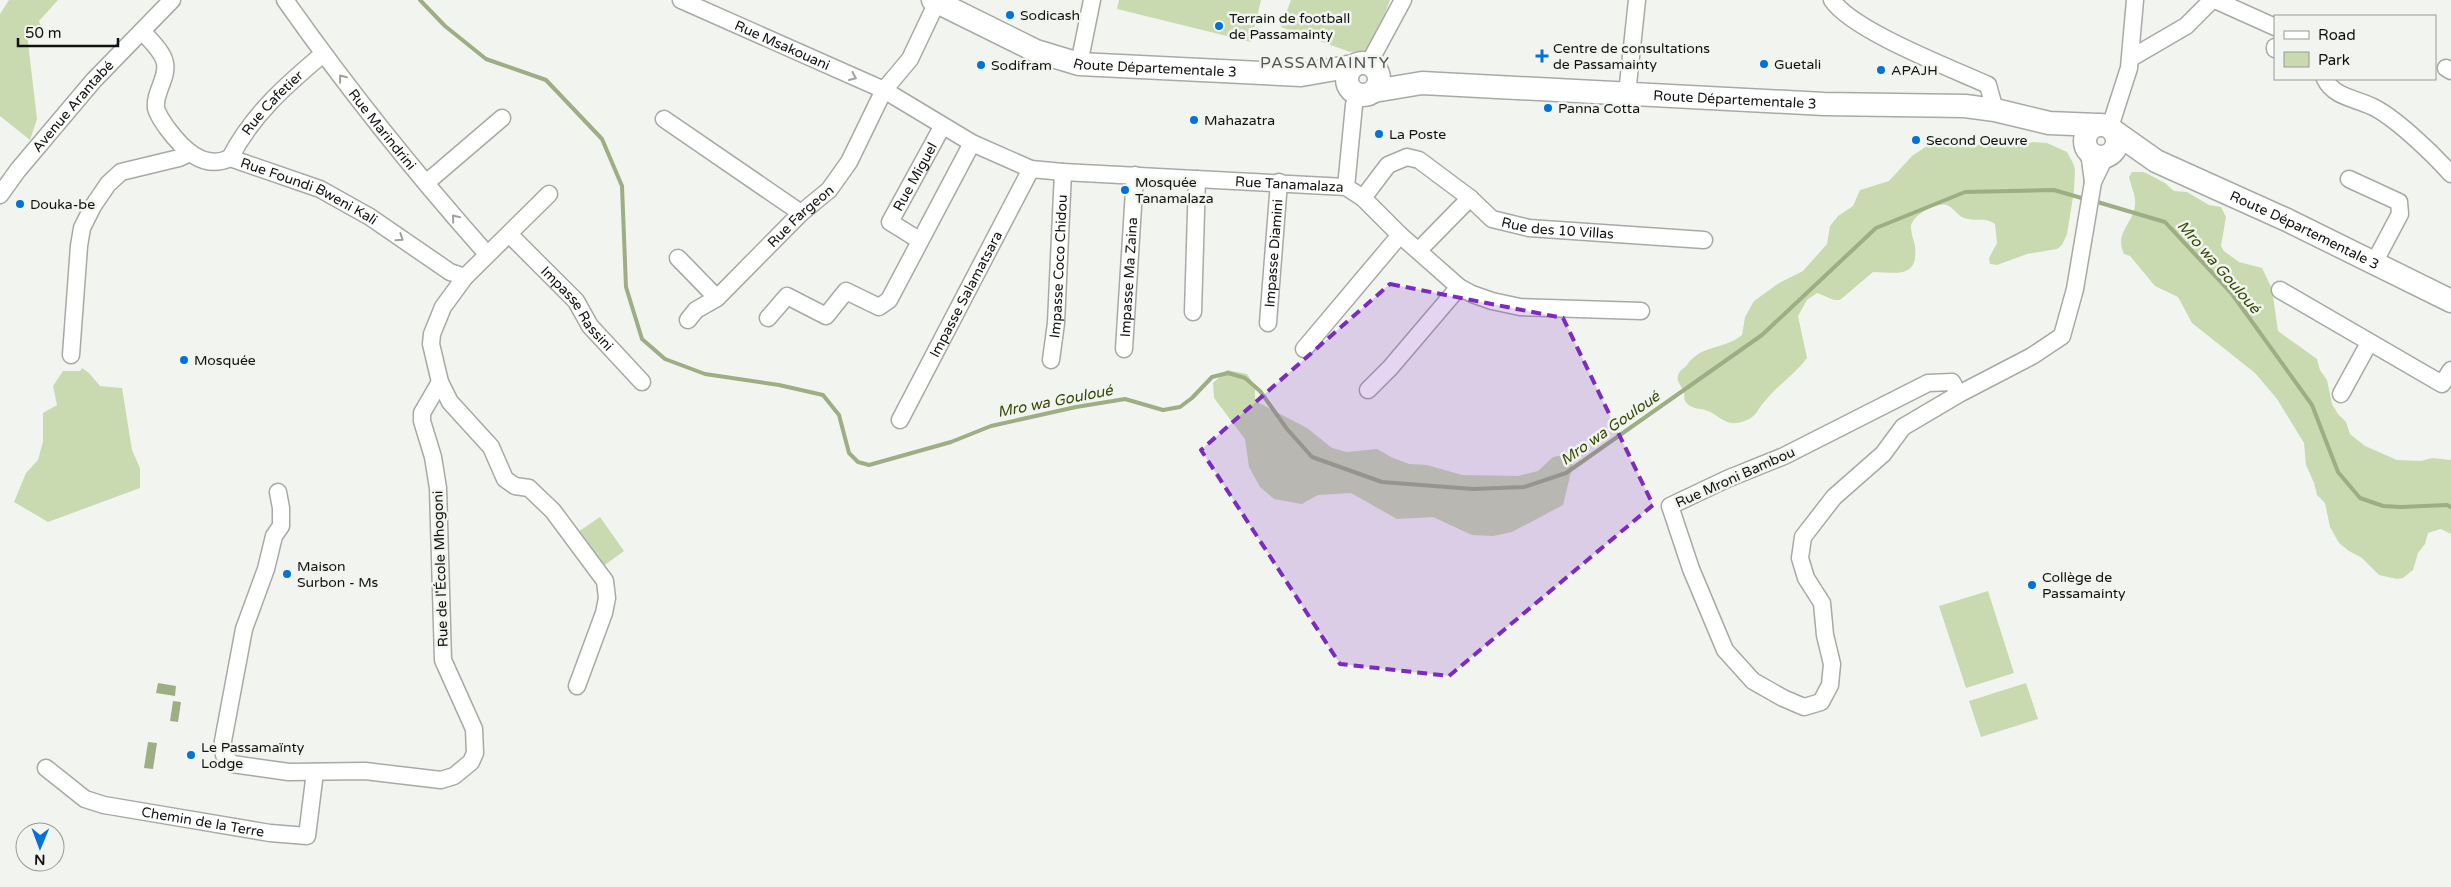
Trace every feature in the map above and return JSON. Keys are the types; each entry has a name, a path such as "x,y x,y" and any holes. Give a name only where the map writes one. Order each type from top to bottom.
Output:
{"main road":[{"name":"Route Départementale 3","path":"935,1 1036,51 1079,64 1824,104 1965,106 1995,110 2049,123 2107,128 2156,161 2287,220 2451,301"},
{"name":"Route Départementale 3","path":"2049,123 2097,152 2156,161"},
{"path":"2107,128 2117,142 2097,152 2085,135 2107,128"}],"street":[{"name":"Avenue Arantabé","path":"0,196 18,170 94,80 143,32 172,0"},
{"name":"Rue Marindrini","path":"284,0 322,54 426,183 487,254"},
{"name":"Rue Msakouani","path":"681,0 884,90"},
{"path":"1079,64 1092,0"},
{"path":"1346,187 1354,105 1364,79 1403,0"},
{"path":"1627,94 1637,0"},
{"path":"1832,0 1836,6 1855,20 1881,35 1988,85 1995,110"},
{"path":"2131,58 2186,26 2214,0 2274,27"},
{"name":"Rue Fargeon","path":"688,320 696,310 717,298 801,212 829,190 849,162 884,90 910,59 935,1"},
{"path":"2107,128 2126,83 2131,58 2133,1"},
{"name":"Rue Foundi Bweni Kali","path":"143,32 164,57 166,66 156,106 159,116 180,145 190,153 199,159 210,161 222,162 230,158 320,189 370,217 450,272 465,277"},
{"name":"Rue Cafetier","path":"230,158 257,115 285,86 322,54"},
{"path":"2326,80 2332,90 2378,110 2425,148 2451,174"},
{"name":"Rue Tanamalaza","path":"884,90 972,143 1031,168 1063,172 1346,187 1363,198 1400,235 1459,287 1492,301 1520,307 1642,311"},
{"path":"426,183 502,118"},
{"path":"664,120 801,212"},
{"name":"Rue Miguel","path":"920,240 890,222 942,126"},
{"path":"768,318 787,296 826,316 846,291 879,307 889,300 972,143"},
{"path":"1959,394 2032,356 2062,336 2075,289 2097,152"},
{"path":"71,355 78,246 82,228 93,206 108,184 121,172 179,158 190,153"},
{"name":"Rue des 10 Villas","path":"1363,198 1388,165 1397,159 1407,157 1420,160 1470,198 1492,219 1529,228 1704,240"},
{"name":"Impasse Salamatsara","path":"900,420 1031,168"},
{"name":"Impasse Coco Chidou","path":"1051,360 1056,323 1063,172"},
{"name":"Impasse Ma Zaina","path":"1124,349 1135,176"},
{"path":"1193,312 1197,179"},
{"path":"2349,179 2399,202 2400,214 2374,263"},
{"name":"Impasse Diamini","path":"1268,323 1279,182"},
{"path":"549,194 510,235 487,254 465,277 443,307 432,334 431,344 440,382 450,402 491,447 505,479 514,486 529,488 553,511 605,581 608,598 577,686"},
{"path":"1419,250 1470,198"},
{"name":"Impasse Rassini","path":"510,235 576,301 590,326 642,382"},
{"path":"1304,349 1400,235"},
{"path":"678,258 717,298"},
{"path":"1368,390 1390,368 1459,287"},
{"path":"2280,290 2442,384 2451,370"},
{"path":"2341,394 2369,343"},
{"name":"Rue de l'École Mhogoni","path":"278,492 281,526 274,536 266,570 244,629 223,750 227,761 240,766 289,772 365,770 441,780 454,776 465,769 475,753 474,729 443,660 438,488 433,457 422,421 422,413 440,382"},
{"name":"Rue Mroni Bambou","path":"1952,382 1959,394 1903,427 1883,454 1834,498 1803,537 1800,558 1806,578 1822,603 1825,635 1832,664 1830,685 1821,702 1804,707 1783,698 1753,681 1725,650 1697,586 1670,506 1727,479 1784,456 1928,383 1952,382"},
{"name":"Chemin de la Terre","path":"46,768 85,799 104,805 270,833 307,836 315,772"}],"highlighted area":[{"path":"1390,284 1563,318 1653,505 1449,676 1340,664 1201,450"}],"green space":[{"path":"9,0 58,0 39,21 43,31 27,34 37,119 30,140 0,116 0,14"},
{"name":"Terrain de football de Passamainty","path":"1119,0 1261,0 1251,42 1117,9"},
{"path":"1291,0 1390,0 1372,50 1350,52 1281,27"},
{"path":"1936,140 1969,147 1984,144 2018,146 2033,142 2047,143 2067,152 2075,169 2074,191 2067,234 2062,245 2057,249 2027,254 1997,265 1990,264 1989,258 1997,243 1995,224 1987,220 1966,219 1947,205 1931,208 1919,214 1912,223 1911,230 1915,246 1915,257 1909,269 1897,273 1873,272 1840,300 1834,300 1817,293 1807,300 1798,316 1807,358 1770,395 1753,416 1739,423 1733,423 1687,404 1684,391 1678,380 1681,370 1699,354 1735,340 1742,335 1745,317 1754,301 1779,283 1803,271 1827,244 1830,226 1838,216 1853,206 1860,190 1889,181 1912,156"},
{"path":"2132,172 2144,172 2165,183 2174,191 2187,192 2209,205 2221,207 2226,217 2221,246 2224,251 2239,262 2262,268 2272,289 2278,331 2317,359 2320,370 2327,380 2332,404 2346,422 2350,434 2365,446 2397,460 2421,461 2432,458 2451,460 2451,534 2441,529 2428,533 2425,544 2418,553 2413,570 2403,578 2397,579 2379,575 2362,558 2339,543 2330,527 2325,503 2317,495 2306,465 2304,443 2277,399 2255,373 2192,323 2178,297 2155,286 2130,256 2124,254 2121,240 2134,212 2135,205 2129,177"},
{"path":"82,368 100,386 122,388 132,450 140,468 140,488 48,522 14,502 26,473 38,460 43,441 43,413 57,405 53,386 63,371 80,371"},
{"path":"1227,370 1247,374 1255,386 1255,401 1307,428 1332,448 1347,452 1377,449 1409,464 1427,465 1462,475 1518,476 1538,471 1553,457 1564,455 1573,464 1563,505 1512,532 1493,536 1472,535 1433,517 1397,519 1351,493 1318,495 1302,504 1274,499 1260,487 1249,467 1245,439 1214,398 1213,383"},
{"path":"600,517 624,551 602,567 578,532"},
{"path":"1988,591 2014,673 1966,688 1939,606"},
{"path":"2026,683 2038,719 1981,737 1969,701"}],"shaded area":[{"path":"158,683 176,686 175,696 156,693"},
{"path":"173,701 181,702 178,722 170,721"},
{"path":"148,742 157,743 153,769 144,768"}],"waterway":[{"name":"Mro wa Gouloué","path":"420,0 445,26 486,59 546,80 602,139 622,186 626,287 642,339 665,359 705,374 779,385 823,395 839,415 849,453 858,462 869,465 951,442 991,426 1076,407 1125,399 1163,410 1180,407 1192,398 1212,377 1228,373 1245,378 1260,391 1287,429 1312,457 1382,482 1473,489 1524,487 1566,473 1762,335 1876,228 1965,192 2054,190 2085,199"},
{"name":"Mro wa Gouloué","path":"2094,201 2165,222 2232,294 2312,405 2338,472 2360,498 2383,506 2447,505 2451,507"}],"place":[{"name":"Sodicash","path":"1010,15"},
{"name":"Terrain de football de Passamainty","path":"1219,26"},
{"name":"Centre de consultations de Passamainty","path":"1542,56"},
{"name":"Guetali","path":"1764,64"},
{"name":"Sodifram","path":"981,65"},
{"name":"APAJH","path":"1881,70"},
{"name":"Panna Cotta","path":"1548,108"},
{"name":"Mahazatra","path":"1194,120"},
{"name":"La Poste","path":"1379,134"},
{"name":"Second Oeuvre","path":"1916,140"},
{"name":"Mosquée Tanamalaza","path":"1125,190"},
{"name":"Douka-be","path":"20,204"},
{"name":"Mosquée","path":"184,360"},
{"name":"Maison Surbon - Ms","path":"287,574"},
{"name":"Collège de Passamainty","path":"2032,585"},
{"name":"Le Passamaïnty Lodge","path":"191,755"}],"district":[{"name":"PASSAMAINTY","path":"1325,62"}]}
